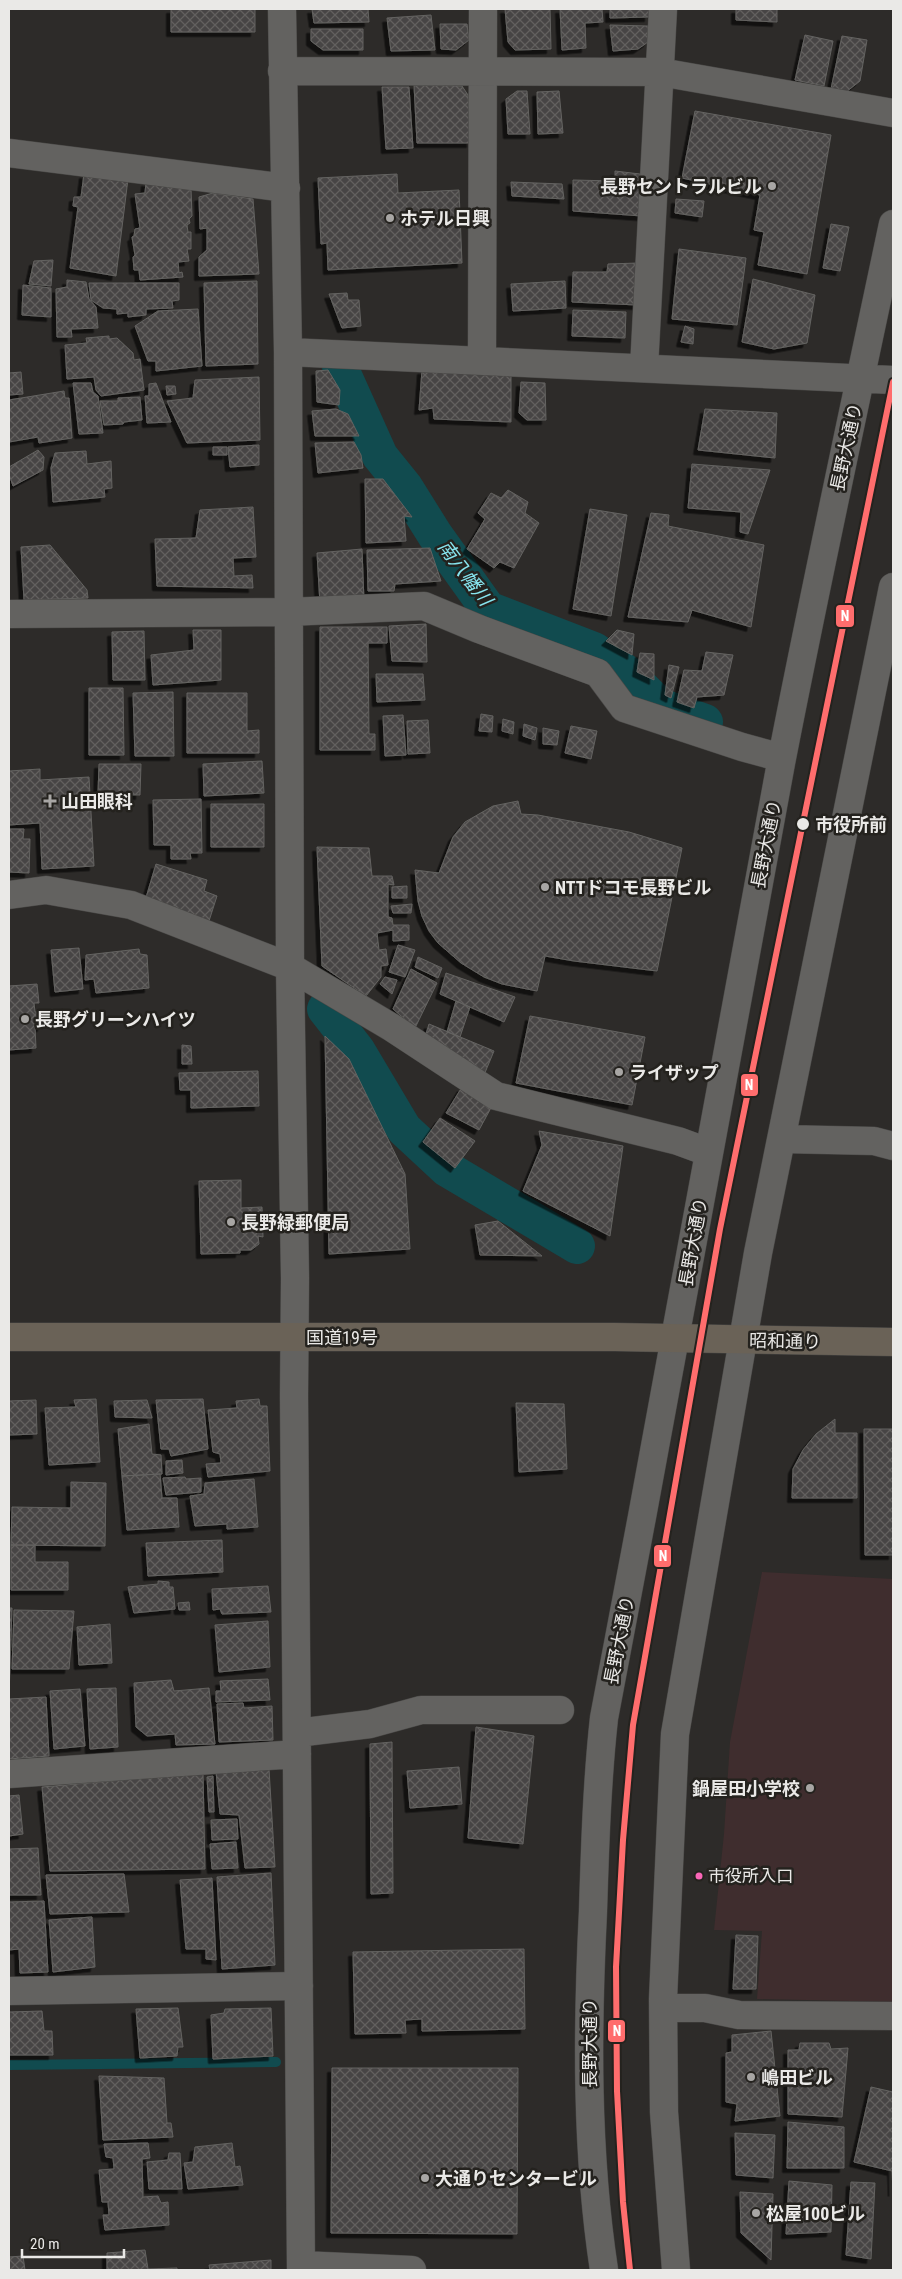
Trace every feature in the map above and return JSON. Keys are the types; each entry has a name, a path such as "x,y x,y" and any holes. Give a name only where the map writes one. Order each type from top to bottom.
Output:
{"highway":[{"name":"国道19号","path":"9,1337 676,1338"},
{"name":"昭和通り","path":"676,1338 893,1342"}],"street":[{"path":"282,9 288,352 290,968 295,1337 301,2268 412,2270"},
{"path":"482,360 483,9"},
{"path":"644,368 663,9"},
{"path":"282,71 660,72 893,113"},
{"path":"9,153 286,188"},
{"name":"長野大通り","path":"604,2270 597,2223 589,2113 588,2011 598,1767 604,1718 676,1338 708,1152 782,758 893,224"},
{"path":"288,352 893,380"},
{"path":"676,2270 664,2112 663,2008 675,1734 758,1253 893,587"},
{"path":"9,614 288,612 424,606 479,629 598,673 624,708 742,747 782,758"},
{"path":"9,895 46,890 131,905 290,968 392,1027 496,1096 678,1140 708,1152"},
{"path":"782,1139 874,1141 893,1146"},
{"path":"9,1774 297,1744 421,1710 560,1710"},
{"path":"9,1991 299,1986"},
{"path":"663,2008 705,2008 739,2015 893,2016"}],"shaded area":[{"name":"鍋屋田小学校","path":"762,1572 893,1579 893,2002 757,1999 762,1931 714,1930 724,1834 730,1742"}],"building":[{"path":"171,9 255,9 255,32 171,32"},
{"path":"312,9 368,9 369,22 314,23"},
{"path":"505,9 550,9 551,49 515,50 508,42"},
{"path":"560,9 602,9 603,22 585,23 586,48 562,50"},
{"path":"610,9 649,9 649,17 610,18"},
{"path":"736,9 777,9 777,22 736,20"},
{"path":"431,15 435,50 391,51 387,18"},
{"path":"440,24 467,24 469,40 456,50 441,49"},
{"path":"610,25 648,26 648,42 638,49 613,51"},
{"path":"311,29 363,29 363,50 323,50 311,41"},
{"path":"805,35 833,41 824,86 795,80"},
{"path":"842,36 867,40 860,81 846,92 831,89"},
{"path":"414,85 462,86 468,95 471,143 417,143"},
{"path":"382,87 409,87 413,148 386,149"},
{"path":"517,91 527,91 530,134 508,134 506,99"},
{"path":"559,91 563,133 538,134 537,92"},
{"name":"長野セントラルビル","path":"695,111 831,135 807,274 758,265 764,232 754,230 760,195 682,178"},
{"path":"615,171 640,174 642,216 573,211 573,180 615,181"},
{"path":"84,174 128,179 116,276 70,268 78,207 73,206 74,197 81,197"},
{"name":"ホテル日興","path":"397,174 398,193 459,190 462,263 328,270 327,243 321,244 318,178"},
{"path":"146,182 191,189 192,216 189,219 190,223 187,225 188,232 191,232 191,249 187,249 189,261 178,262 179,273 182,272 183,277 140,280 139,270 134,270 133,257 135,255 132,237 134,236 135,229 140,228 135,194 145,193"},
{"path":"511,182 562,184 564,199 512,196"},
{"path":"213,193 253,199 259,274 199,276 199,257 207,250 207,228 200,229 199,197"},
{"path":"676,199 704,201 702,217 675,213"},
{"path":"831,224 849,227 840,271 823,268"},
{"path":"679,249 746,258 737,325 672,319"},
{"path":"53,260 51,286 29,284 34,261"},
{"path":"638,263 637,305 572,302 573,272 607,272 608,264"},
{"path":"753,279 815,295 807,343 774,349 742,342"},
{"path":"67,280 86,282 89,299 96,307 98,328 71,329 72,337 57,337 56,289 67,287"},
{"path":"257,281 258,364 206,366 204,283"},
{"path":"565,281 566,308 513,311 511,284"},
{"path":"89,283 179,283 179,300 172,301 173,308 146,309 146,315 128,317 128,313 117,314 117,309 103,308 91,300"},
{"path":"23,285 51,288 51,317 22,315"},
{"path":"347,293 348,300 359,300 361,326 342,328 329,294"},
{"path":"198,309 202,366 156,371 156,361 148,361 135,326 158,311"},
{"path":"573,310 626,312 625,338 572,336"},
{"path":"685,326 694,329 693,344 681,342"},
{"path":"109,336 109,339 117,338 133,353 134,360 140,359 144,390 101,396 96,390 94,377 67,379 65,345 87,343 86,338"},
{"path":"328,370 340,390 339,405 317,402 316,371"},
{"path":"422,370 511,373 511,422 434,419 433,408 419,410"},
{"path":"21,372 23,394 9,395 9,373"},
{"path":"259,377 260,440 187,443 167,401 193,398 195,380"},
{"path":"521,382 545,383 546,420 527,420 519,413"},
{"path":"73,383 91,383 93,392 98,396 103,433 79,434"},
{"path":"156,383 171,422 147,423 145,396 149,396 149,384"},
{"path":"166,386 175,386 176,394 167,395"},
{"path":"64,391 65,398 69,398 72,438 39,443 38,437 9,442 9,400"},
{"path":"140,397 142,420 104,425 100,401 118,401 118,398"},
{"path":"336,409 348,414 359,436 315,436 312,411"},
{"path":"705,409 777,413 775,458 698,450"},
{"path":"354,442 361,455 363,468 318,473 315,443"},
{"path":"259,445 259,465 230,467 228,447"},
{"path":"213,447 227,447 227,455 213,455"},
{"path":"38,450 44,457 43,470 13,486 9,467"},
{"path":"86,451 87,464 111,461 112,488 104,489 105,497 53,502 51,468 55,453"},
{"path":"692,464 770,470 748,534 740,532 741,512 688,508"},
{"path":"365,479 383,479 412,517 404,516 406,541 366,543"},
{"path":"508,490 528,502 525,513 539,523 514,568 500,562 494,568 467,549 485,519 478,513 491,493 501,498"},
{"path":"253,507 256,557 233,558 234,576 252,575 253,588 157,586 155,539 196,538 200,510"},
{"path":"590,509 627,515 611,616 573,609"},
{"path":"651,513 669,515 668,526 764,545 751,627 692,610 688,622 628,617"},
{"path":"50,545 87,590 88,598 24,600 21,547"},
{"path":"430,548 441,581 395,584 394,591 368,591 367,550"},
{"path":"362,549 364,602 320,604 317,553"},
{"path":"426,624 427,662 392,661 389,626"},
{"path":"320,627 387,627 387,643 368,643 369,734 375,734 375,750 320,750"},
{"path":"193,630 221,630 221,680 153,685 151,655 194,650"},
{"path":"617,630 634,634 632,655 606,641"},
{"path":"144,631 145,680 113,680 112,632"},
{"path":"706,652 733,655 724,695 697,697 694,708 677,702 684,670 702,671"},
{"path":"640,653 654,654 654,680 637,672"},
{"path":"669,665 679,667 671,698 665,695"},
{"path":"376,674 423,674 425,700 377,702"},
{"path":"89,688 123,688 124,755 89,755"},
{"path":"173,692 174,756 135,756 133,693"},
{"path":"187,693 247,693 247,731 259,730 259,753 187,753"},
{"path":"481,714 493,716 492,732 479,731"},
{"path":"403,715 406,755 385,756 383,716"},
{"path":"503,719 514,722 513,734 502,731"},
{"path":"428,720 430,753 408,754 407,721"},
{"path":"524,724 537,728 535,740 523,736"},
{"path":"571,726 597,731 591,759 565,753"},
{"path":"543,728 559,731 557,745 543,744"},
{"path":"262,761 264,793 204,796 203,764"},
{"path":"99,764 141,764 140,795 98,794"},
{"name":"山田眼科","path":"40,769 40,780 89,777 94,866 42,869 40,823 9,825 9,771"},
{"path":"201,799 202,853 190,853 191,859 171,859 171,845 154,845 153,800"},
{"name":"NTTドコモ長野ビル","path":"518,801 521,814 538,815 629,832 682,848 657,971 545,956 537,991 502,984 484,977 461,963 438,943 429,931 422,916 418,901 415,870 439,873 453,837 465,822 493,806"},
{"path":"211,804 264,804 264,847 211,847"},
{"path":"9,829 24,829 23,839 30,839 29,873 9,872"},
{"path":"317,847 369,848 372,876 392,876 394,885 388,884 388,917 392,918 393,925 409,925 409,940 393,941 393,930 377,933 379,950 386,949 388,965 381,966 381,977 366,996 322,966"},
{"path":"156,864 207,880 204,891 217,896 209,921 145,901"},
{"path":"407,886 407,898 392,898 392,887"},
{"path":"412,904 411,913 393,913 391,906"},
{"path":"398,945 415,950 405,977 389,972"},
{"path":"79,948 83,989 55,992 51,950"},
{"path":"139,949 140,954 147,955 149,988 96,993 94,979 85,980 86,955"},
{"path":"418,957 442,968 438,978 415,967"},
{"path":"411,969 437,983 415,1028 393,1009"},
{"path":"446,973 515,997 504,1022 440,994"},
{"path":"385,977 397,980 392,994 380,984"},
{"name":"長野グリーンハイツ","path":"37,984 39,1003 34,1003 35,1012 42,1012 42,1027 35,1027 36,1048 9,1050 9,986"},
{"path":"456,1001 470,1007 460,1037 447,1032"},
{"path":"530,1016 645,1037 632,1105 516,1083"},
{"path":"429,1024 494,1051 484,1075 426,1034"},
{"path":"325,1036 349,1059 405,1174 410,1249 329,1254"},
{"path":"182,1045 191,1046 192,1064 182,1064"},
{"path":"258,1071 259,1106 191,1108 191,1090 180,1090 179,1073"},
{"path":"462,1087 492,1106 479,1130 446,1113"},
{"path":"440,1118 475,1141 455,1168 423,1142"},
{"path":"539,1131 623,1146 610,1236 523,1191 542,1145"},
{"name":"長野緑郵便局","path":"241,1180 241,1208 262,1207 263,1237 258,1236 259,1244 251,1250 240,1250 240,1253 201,1254 199,1181"},
{"path":"498,1221 542,1256 480,1255 475,1225"},
{"path":"96,1399 100,1462 49,1465 45,1408 76,1407 74,1400"},
{"path":"203,1399 208,1449 171,1456 169,1449 161,1449 156,1400"},
{"path":"259,1399 260,1406 267,1406 270,1471 208,1477 206,1464 221,1463 220,1454 213,1452 208,1410 237,1408 236,1401"},
{"path":"36,1400 37,1434 9,1435 9,1401"},
{"path":"147,1400 152,1418 115,1417 114,1401"},
{"path":"516,1403 564,1404 567,1469 519,1472"},
{"path":"835,1419 835,1433 857,1433 857,1498 792,1498 793,1469 803,1450 816,1434"},
{"path":"149,1424 152,1454 161,1455 162,1474 122,1476 118,1429"},
{"path":"864,1429 893,1429 893,1555 865,1555"},
{"path":"182,1460 183,1473 166,1475 166,1461"},
{"path":"160,1474 162,1498 177,1498 179,1527 127,1530 122,1476"},
{"path":"185,1477 186,1479 201,1478 201,1492 166,1495 163,1478"},
{"path":"254,1479 258,1527 227,1529 227,1524 195,1526 190,1496 204,1494 205,1483"},
{"path":"71,1482 106,1483 105,1546 11,1545 12,1507 71,1508"},
{"path":"222,1540 223,1572 148,1576 146,1543"},
{"path":"11,1545 35,1545 35,1562 68,1562 68,1590 11,1590"},
{"path":"158,1581 169,1582 169,1587 173,1587 175,1609 134,1613 128,1587 158,1584"},
{"path":"268,1586 271,1612 222,1614 220,1609 213,1610 212,1589"},
{"path":"189,1602 190,1610 179,1610 178,1603"},
{"path":"9,1608 12,1608 9,1696"},
{"path":"14,1610 74,1611 69,1669 12,1669"},
{"path":"268,1621 270,1667 219,1672 215,1625"},
{"path":"110,1624 112,1663 79,1665 77,1627"},
{"path":"268,1679 270,1700 216,1702 216,1691 221,1691 220,1681"},
{"path":"171,1680 174,1691 209,1688 215,1744 176,1745 175,1734 147,1736 136,1727 134,1683"},
{"path":"116,1688 118,1747 90,1749 87,1689"},
{"path":"80,1689 85,1746 54,1749 50,1691"},
{"path":"46,1697 49,1756 9,1759 9,1699"},
{"path":"243,1703 244,1708 272,1706 273,1740 219,1742 217,1704"},
{"path":"476,1727 534,1736 523,1844 468,1838"},
{"path":"392,1742 393,1893 371,1894 370,1744"},
{"path":"459,1767 462,1804 410,1808 407,1771"},
{"path":"269,1769 275,1867 245,1868 239,1815 220,1814 216,1771"},
{"path":"203,1773 205,1869 50,1871 42,1787"},
{"path":"213,1776 214,1812 209,1812 207,1777"},
{"path":"19,1795 23,1834 9,1836 9,1796"},
{"path":"237,1819 238,1839 212,1840 211,1820"},
{"path":"236,1842 238,1868 212,1869 210,1844"},
{"path":"38,1848 41,1895 9,1895 9,1849"},
{"path":"271,1873 275,1965 222,1969 217,1877"},
{"path":"124,1874 129,1912 50,1914 46,1875"},
{"path":"212,1878 216,1960 206,1959 206,1949 186,1949 180,1880"},
{"path":"44,1901 48,1972 20,1973 19,1949 9,1950 9,1902"},
{"path":"92,1917 95,1967 53,1972 49,1920"},
{"path":"736,1935 758,1936 756,1989 733,1989"},
{"path":"524,1949 525,2029 422,2031 422,2019 405,2020 406,2033 355,2034 353,1952"},
{"path":"178,2008 183,2047 178,2047 177,2056 140,2058 136,2009"},
{"path":"271,2008 273,2056 213,2059 211,2015 224,2013 225,2009"},
{"path":"42,2011 44,2031 52,2031 53,2055 9,2055 9,2012"},
{"name":"嶋田ビル","path":"771,2031 780,2116 735,2121 737,2104 726,2102 726,2053 732,2052 732,2035"},
{"path":"800,2043 829,2043 831,2049 848,2048 842,2117 788,2114 788,2050 799,2050"},
{"name":"大通りセンタービル","path":"332,2068 518,2068 517,2234 331,2233"},
{"path":"99,2076 164,2078 167,2123 171,2123 173,2137 103,2140"},
{"path":"871,2087 893,2092 893,2192 892,2171 854,2162"},
{"path":"788,2122 844,2127 844,2168 787,2168"},
{"path":"735,2133 775,2135 773,2178 736,2175"},
{"path":"148,2143 150,2158 142,2159 143,2197 158,2196 161,2203 168,2202 169,2225 105,2230 103,2215 109,2215 108,2202 102,2202 99,2170 114,2169 113,2158 106,2157 104,2144"},
{"path":"232,2143 235,2167 240,2166 243,2185 188,2189 184,2163 193,2162 195,2147"},
{"path":"169,2153 180,2153 182,2189 149,2189 147,2162 168,2160"},
{"path":"789,2181 832,2185 831,2232 786,2234"},
{"path":"851,2182 875,2183 871,2259 846,2255"},
{"name":"松屋100ビル","path":"740,2192 773,2194 771,2260 741,2233"},
{"path":"145,2250 148,2269 177,2268 177,2270 107,2270 107,2253"},
{"path":"23,2256 25,2270 9,2270 9,2257"},
{"path":"271,2260 271,2270 210,2270 209,2265"}],"waterway":[{"name":"南八幡川","path":"340,367 380,456 405,487 435,535 488,609 594,650 628,674 660,706 705,722"},
{"path":"325,1009 357,1050 404,1129 447,1169 577,1246"},
{"path":"9,2065 276,2062"}],"transit line":[{"name":"N","path":"630,2270 623,2202 617,2091 616,1967 623,1840 633,1725 720,1229 893,382"}],"place":[{"name":"長野セントラルビル","path":"772,186"},
{"name":"ホテル日興","path":"390,218"},
{"name":"山田眼科","path":"50,801"},
{"name":"市役所前","path":"803,824"},
{"name":"NTTドコモ長野ビル","path":"545,887"},
{"name":"長野グリーンハイツ","path":"25,1019"},
{"name":"ライザップ","path":"619,1072"},
{"name":"長野緑郵便局","path":"231,1222"},
{"name":"鍋屋田小学校","path":"810,1788"},
{"name":"市役所入口","path":"699,1876"},
{"name":"嶋田ビル","path":"751,2077"},
{"name":"大通りセンタービル","path":"425,2178"},
{"name":"松屋100ビル","path":"756,2213"}]}
